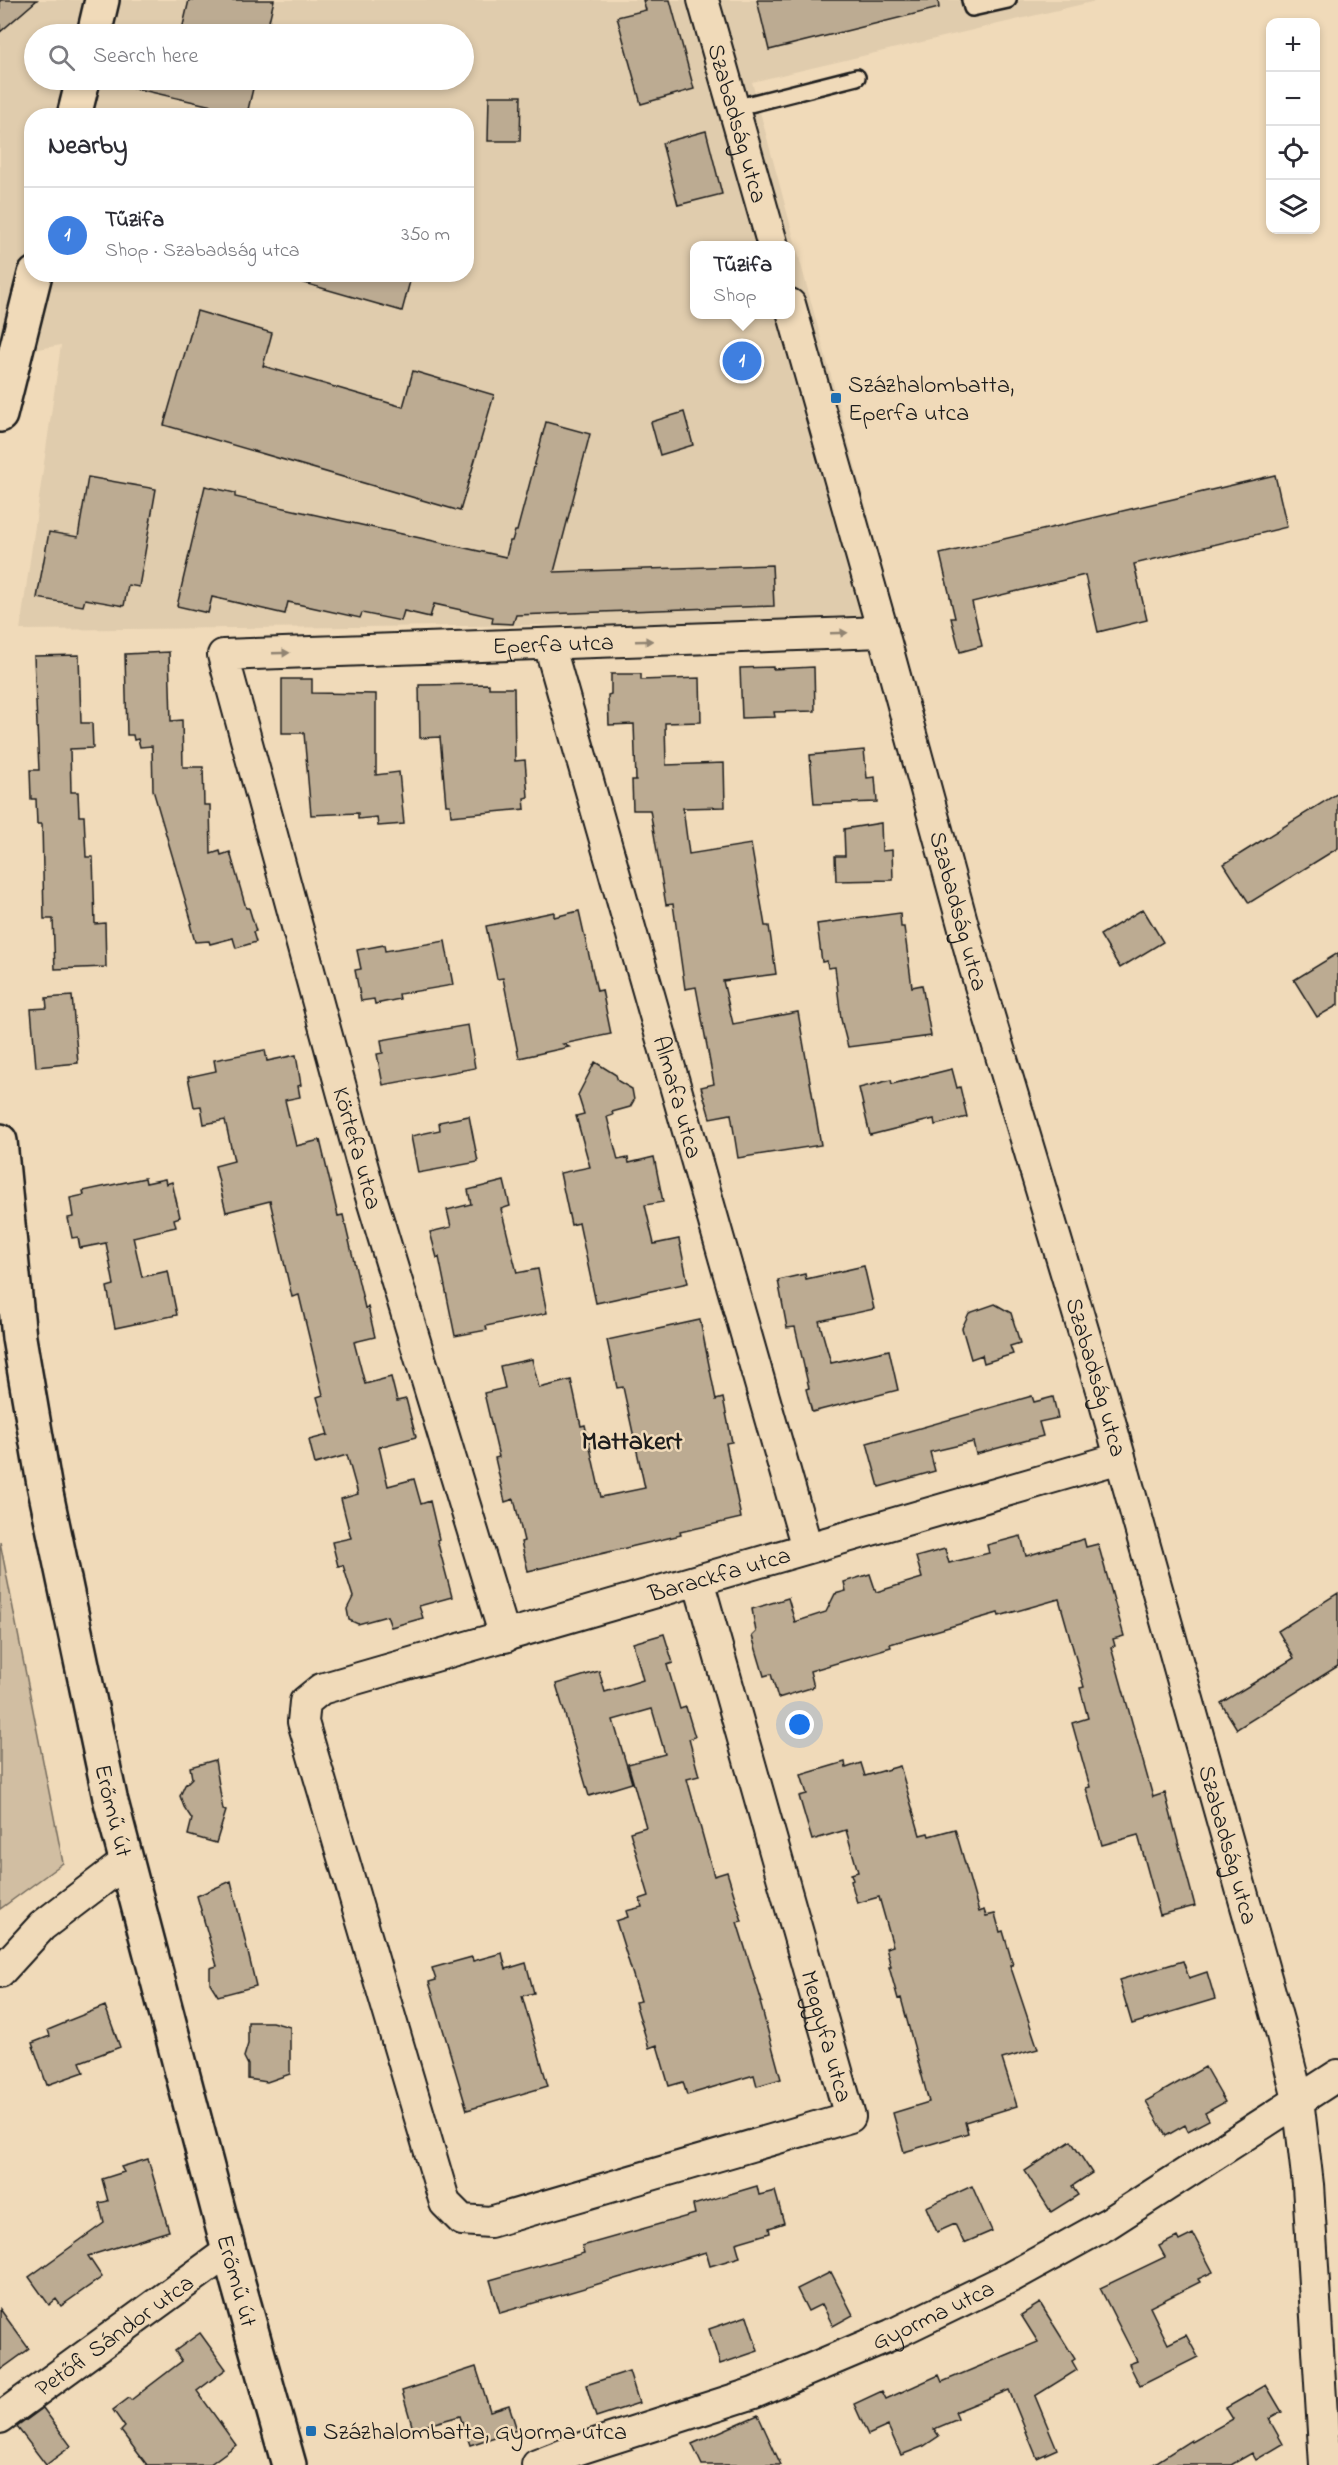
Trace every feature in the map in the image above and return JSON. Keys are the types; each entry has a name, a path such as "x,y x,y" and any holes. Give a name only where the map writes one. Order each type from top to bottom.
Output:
{"street":[{"path":"96,24 102,0"},
{"name":"Szabadság utca","path":"703,0 772,241"},
{"path":"76,108 80,90"},
{"path":"0,415 32,282"},
{"name":"Szabadság utca","path":"794,319 975,969 1120,1458 1278,2019 1298,2099 1308,2185 1325,2465"},
{"name":"Eperfa utca","path":"223,655 883,632"},
{"name":"Almafa utca","path":"549,644 807,1548"},
{"name":"Körtefa utca","path":"223,655 369,1190 505,1637"},
{"name":"Erőmű út","path":"0,1141 19,1338 44,1484 110,1798 229,2251 289,2465"},
{"name":"Barackfa utca","path":"321,1689 1120,1458"},
{"name":"Meggyfa utca","path":"321,1689 305,1702 303,1722 445,2203 462,2220 490,2222 850,2117 698,1580"},
{"path":"0,1972 42,1926 127,1861"},
{"name":"Gyorma utca","path":"537,2465 573,2451 754,2393 901,2330 1011,2277 1107,2224 1338,2075"},
{"name":"Petőfi Sándor utca","path":"0,2418 229,2251"}],"lane":[{"path":"970,0 972,8 1008,0"},
{"path":"734,108 857,78"}],"shaded area":[{"path":"0,0 1100,0 752,82 795,241 690,241 690,319 795,319 795,242 897,622 20,630 61,345 0,356"},
{"path":"0,1542 63,1863 0,1909"}],"building":[{"path":"0,0 37,0 0,32"},
{"path":"189,0 274,0 268,24 183,24"},
{"path":"643,0 670,0 694,89 641,104 617,17 646,10"},
{"path":"757,0 938,0 939,8 769,50"},
{"path":"142,90 253,90 248,108 221,108"},
{"path":"489,96 521,96 520,141 488,141"},
{"path":"706,131 722,194 678,205 662,143"},
{"path":"300,282 410,282 402,311"},
{"path":"197,311 272,333 263,366 403,407 413,371 494,395 460,511 164,425"},
{"path":"684,412 693,445 660,455 651,422"},
{"path":"546,422 590,434 554,572 772,565 774,606 516,615 513,624 492,623 493,617 434,604 430,617 404,611 401,621 362,613 360,618 288,602 285,614 212,597 208,613 177,606 205,486 235,493 235,497 506,557 510,541 517,531"},
{"path":"1275,475 1287,527 1134,564 1147,620 1098,632 1085,575 972,602 982,646 960,652 951,618 955,618 940,554"},
{"path":"88,477 156,489 139,587 128,585 124,606 85,599 83,606 37,598 49,532 78,537"},
{"path":"169,652 171,721 182,720 183,767 203,767 204,805 210,805 211,854 220,851 221,855 230,852 246,908 249,908 256,931 253,932 256,942 236,948 233,938 210,944 209,941 195,942 190,924 192,923 153,790 152,746 140,747 138,739 134,740 133,735 127,735 125,654"},
{"path":"79,655 81,723 92,723 93,748 70,749 71,792 78,792 79,816 84,816 86,857 93,857 95,924 105,923 106,967 55,969 53,919 44,919 42,824 37,824 36,799 31,799 30,770 39,770 34,656"},
{"path":"773,667 773,669 814,667 815,711 774,712 775,717 742,718 740,668"},
{"path":"611,674 641,674 641,680 700,678 701,722 665,723 666,765 724,763 725,807 683,808 689,854 751,844 765,926 769,926 776,974 723,981 733,1024 798,1012 821,1145 738,1158 731,1114 710,1118 701,1087 714,1084 696,987 685,989 673,904 666,905 650,810 633,810 632,780 636,780 634,724 609,725 608,695 611,694"},
{"path":"282,679 312,679 312,693 376,694 376,775 399,772 404,824 378,826 377,817 358,819 358,813 311,815 304,733 282,733"},
{"path":"489,684 489,688 514,688 515,761 525,760 528,797 524,798 525,809 451,816 450,805 446,805 440,737 420,738 419,685"},
{"path":"864,750 867,778 875,777 877,802 814,804 810,755"},
{"path":"1338,793 1338,848 1249,903 1224,864"},
{"path":"881,823 882,851 892,850 893,880 836,881 835,856 845,856 844,829"},
{"path":"1143,909 1163,942 1120,968 1100,935"},
{"path":"579,911 597,991 602,990 611,1034 563,1044 569,1047 519,1058 503,978 497,979 486,926 554,912 554,917"},
{"path":"900,913 912,987 922,985 931,1036 848,1047 841,1019 835,967 828,968 827,961 822,962 817,924"},
{"path":"445,941 453,985 399,994 400,999 375,1004 374,999 361,1001 355,970 361,969 357,950 384,945 385,951"},
{"path":"1338,953 1338,1005 1317,1017 1294,980"},
{"path":"72,996 78,1063 36,1067 31,1009 47,1008 46,998"},
{"path":"468,1025 475,1068 383,1085 377,1054 383,1053 381,1040"},
{"path":"265,1050 267,1061 296,1055 301,1085 298,1086 300,1097 285,1100 296,1146 320,1140 338,1216 343,1215 365,1308 368,1307 375,1337 354,1342 365,1384 391,1377 397,1401 406,1399 416,1437 379,1447 388,1486 414,1479 421,1504 430,1501 439,1539 437,1540 452,1597 419,1606 423,1618 391,1627 387,1616 358,1624 349,1620 347,1609 353,1597 343,1565 338,1566 332,1542 351,1538 341,1499 358,1494 347,1455 315,1464 309,1440 328,1435 317,1397 323,1395 299,1295 292,1297 270,1201 226,1212 215,1166 234,1161 225,1120 204,1124 201,1106 194,1107 188,1077 216,1071 214,1060"},
{"path":"595,1062 616,1075 618,1081 632,1089 634,1100 630,1107 612,1112 613,1115 607,1117 618,1160 628,1158 629,1163 654,1157 663,1202 645,1205 654,1244 679,1239 688,1283 596,1303 579,1223 571,1225 560,1173 590,1167 576,1116 584,1114 578,1095"},
{"path":"952,1069 957,1088 960,1087 967,1117 935,1125 934,1119 870,1135 859,1088 891,1080 892,1084"},
{"path":"469,1116 478,1162 418,1173 411,1136 440,1130 439,1122"},
{"path":"145,1178 146,1183 165,1179 166,1184 172,1182 180,1217 174,1219 176,1227 133,1237 142,1277 168,1271 177,1315 115,1328 107,1287 114,1285 106,1243 80,1248 78,1237 72,1238 68,1218 73,1217 70,1198 84,1195 83,1191"},
{"path":"504,1181 510,1206 501,1209 517,1273 538,1269 547,1313 486,1326 487,1330 455,1336 439,1257 437,1258 430,1232 451,1227 447,1210 471,1204 468,1190"},
{"path":"864,1266 874,1309 819,1321 831,1363 889,1350 898,1390 812,1412 795,1327 787,1328 778,1280 805,1274 806,1279"},
{"path":"995,1304 1011,1313 1020,1343 1010,1346 1013,1354 984,1363 982,1355 971,1359 962,1328 969,1313"},
{"path":"700,1320 716,1400 723,1398 732,1442 726,1443 741,1518 680,1532 681,1535 528,1571 514,1499 505,1502 495,1458 499,1457 484,1393 505,1388 500,1366 532,1359 539,1388 571,1380 581,1426 585,1425 601,1497 645,1488 623,1387 617,1388 607,1340"},
{"path":"1032,1396 1034,1402 1053,1397 1058,1418 1039,1422 1043,1436 976,1454 973,1442 930,1452 935,1471 879,1487 867,1443"},
{"path":"1021,1536 1026,1556 1084,1539 1086,1547 1098,1544 1124,1636 1113,1639 1115,1646 1111,1647 1153,1797 1165,1793 1195,1906 1160,1915 1138,1835 1102,1845 1086,1788 1090,1787 1072,1723 1088,1718 1080,1688 1084,1687 1059,1599 999,1616 998,1613 890,1644 891,1647 810,1671 814,1687 778,1698 771,1674 764,1676 752,1636 756,1632 752,1609 788,1598 795,1622 826,1612 835,1594 846,1591 844,1582 870,1574 876,1592 922,1578 916,1557 945,1549 949,1563 989,1553 987,1545"},
{"path":"1338,1593 1338,1666 1237,1729 1221,1703 1294,1658 1278,1631"},
{"path":"664,1634 673,1663 667,1665 680,1709 686,1707 695,1737 689,1739 699,1776 687,1779 714,1876 727,1872 742,1921 737,1922 762,2002 760,2002 781,2079 757,2086 754,2075 687,2095 683,2082 669,2086 657,2045 649,2048 635,2002 641,2001 616,1921 628,1917 626,1911 642,1907 640,1899 649,1896 630,1832 646,1827 628,1764 665,1754 652,1709 613,1720 632,1783 589,1796 556,1684 599,1671 605,1692 643,1680 633,1643"},
{"path":"215,1760 223,1810 226,1811 216,1843 188,1835 192,1819 180,1796 185,1785 192,1778 190,1767"},
{"path":"845,1762 846,1768 861,1763 865,1776 900,1766 920,1835 928,1833 929,1836 955,1829 979,1912 984,1910 986,1916 995,1914 1000,1932 1003,1931 1013,1965 1010,1965 1038,2049 1002,2059 1017,2106 965,2122 968,2133 904,2152 893,2113 929,2102 901,1998 898,1999 889,1967 891,1967 886,1948 893,1946 879,1897 857,1903 851,1874 858,1872 846,1830 812,1840 799,1796 807,1794 801,1775"},
{"path":"231,1881 256,1986 218,1996 210,1983 210,1968 217,1966 197,1896"},
{"path":"502,1953 506,1969 526,1963 534,1993 522,1996 548,2086 467,2110 429,1982 436,1980 432,1968 472,1957 473,1961"},
{"path":"1183,1961 1189,1978 1207,1972 1215,1999 1132,2024 1119,1980"},
{"path":"105,2006 120,2047 80,2062 84,2072 47,2085 32,2043 50,2036 48,2030"},
{"path":"248,2022 272,2022 290,2027 290,2074 267,2082 248,2079 248,2065 244,2057 248,2044"},
{"path":"1205,2067 1225,2102 1205,2113 1209,2120 1188,2131 1185,2125 1166,2136 1146,2101"},
{"path":"1071,2141 1092,2173 1072,2186 1078,2195 1051,2212 1025,2171"},
{"path":"148,2159 169,2231 88,2256 102,2277 61,2306 56,2299 49,2305 29,2277 104,2223 99,2203 108,2201 102,2179 124,2172 121,2167"},
{"path":"757,2186 759,2195 775,2191 784,2223 769,2228 770,2233 736,2243 740,2257 710,2266 706,2252 500,2313 490,2280 584,2253 582,2246 695,2214 693,2205"},
{"path":"972,2186 992,2231 964,2243 955,2224 937,2232 926,2207"},
{"path":"1193,2234 1213,2272 1198,2279 1200,2282 1150,2307 1168,2344 1186,2335 1198,2357 1140,2386 1129,2364 1137,2361 1100,2288 1165,2257 1159,2246 1177,2237 1179,2241"},
{"path":"831,2272 853,2315 833,2326 822,2304 808,2311 797,2289"},
{"path":"1040,2303 1075,2359 1072,2361 1077,2370 1035,2396 1057,2449 1037,2458 1009,2390 955,2412 958,2419 934,2429 939,2436 924,2446 901,2455 888,2426 868,2435 854,2404 882,2391 886,2399 939,2375 942,2382 1038,2342 1021,2315"},
{"path":"0,2309 29,2349 0,2370"},
{"path":"747,2316 758,2351 720,2364 709,2329"},
{"path":"200,2333 226,2369 197,2391 236,2445 209,2465 147,2465 121,2431 125,2427 113,2410 129,2398 131,2400 182,2361 175,2351"},
{"path":"476,2367 490,2411 509,2405 517,2430 470,2445 460,2416 413,2429 402,2391"},
{"path":"629,2371 639,2403 596,2417 586,2385"},
{"path":"1266,2385 1282,2412 1269,2419 1283,2444 1256,2460 1252,2453 1231,2465 1152,2465 1191,2440 1192,2442 1233,2419 1226,2408"},
{"path":"43,2408 71,2446 46,2465 17,2427"},
{"path":"758,2415 781,2465 702,2465 692,2444"}],"place":[{"name":"Tűzifa","path":"742,361"},
{"name":"Százhalombatta, Eperfa utca","path":"836,398"},
{"name":"Százhalombatta, Gyorma utca","path":"311,2431"}],"district":[{"name":"Mattakert","path":"632,1440"}]}
